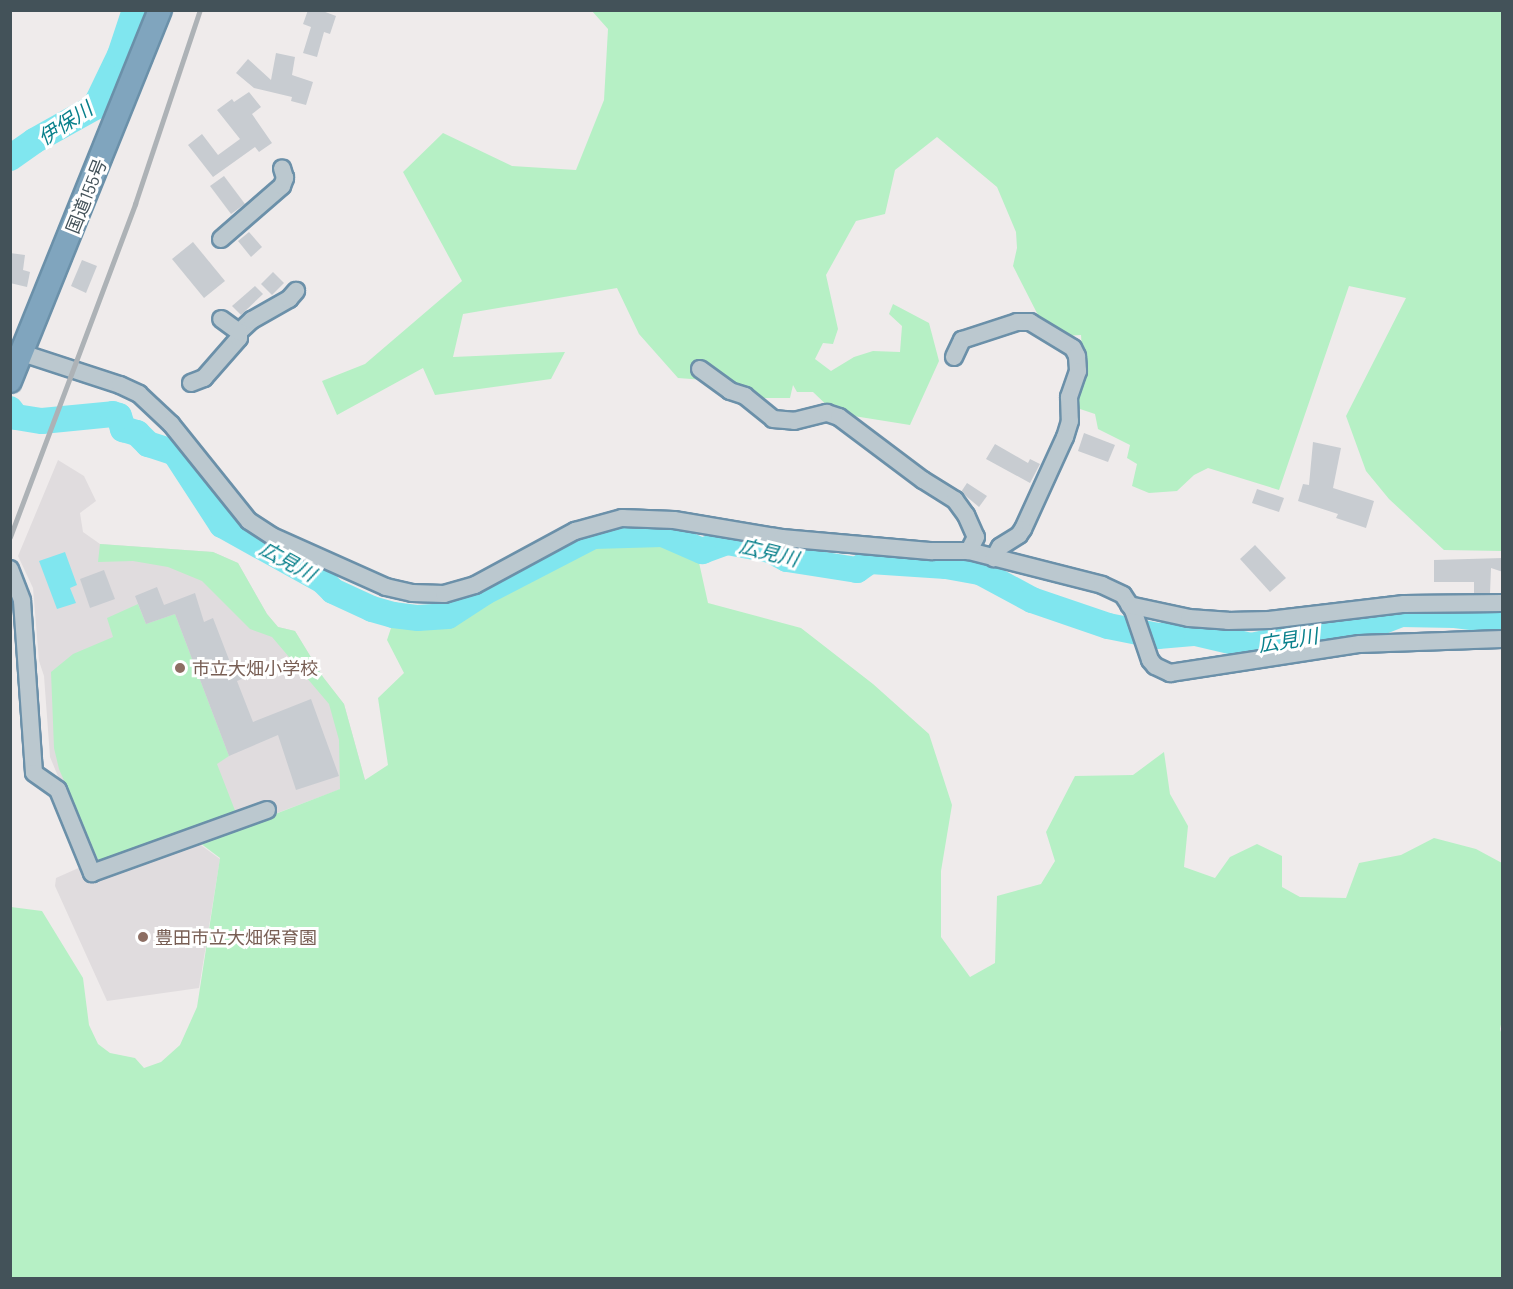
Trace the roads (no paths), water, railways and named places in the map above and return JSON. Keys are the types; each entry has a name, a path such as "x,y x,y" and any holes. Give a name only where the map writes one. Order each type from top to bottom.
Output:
{"highway":[{"name":"国道155号","path":"10,381 160,10"}],"street":[{"path":"221,239 282,186 285,178 282,168"},
{"path":"191,383 204,378 239,338 239,332 252,320 289,300 296,291"},
{"path":"221,319 239,332"},
{"path":"954,357 962,340 1017,322 1030,322 1073,348 1077,356 1078,371 1070,397 1070,421 1065,437 1023,529 1019,535 1000,547 994,558"},
{"path":"22,353 120,385 139,394 171,424 249,521 272,536 386,587 412,593 444,594 475,585 575,531 622,518 674,520 783,538 969,552 1102,585 1123,596 1131,607 1144,648 1155,666 1170,673 1261,657 1360,644 1503,639"},
{"path":"700,369 730,391 745,396 773,418 794,421 827,413 839,417 923,480 955,500 966,515 976,537 969,552"},
{"path":"10,569 22,601 34,773 58,790 92,873 267,810"},
{"path":"1131,607 1189,618 1228,621 1269,620 1404,604 1503,603"}],"water":[{"path":"65,552 77,585 70,588 76,603 57,609 39,561"}],"waterway":[{"name":"伊保川","path":"10,158 34,141 95,107 120,55 135,10"},
{"name":"広見川","path":"10,409 16,417 42,421 113,414 119,416 123,429 137,433 148,444 175,453 222,525 323,581 333,591 372,609 393,615 418,618 448,616 485,592 593,536 663,534 702,551 727,542 770,550 787,559 857,570 870,561 946,566 980,572 1032,600 1108,626 1158,636 1196,633 1251,646 1298,636 1319,637 1358,631 1401,614 1455,615 1502,621"}],"railway":[{"path":"10,537 135,204 200,10"}],"place":[{"name":"市立大畑小学校","path":"180,668"},
{"name":"豊田市立大畑保育園","path":"143,937"}]}
